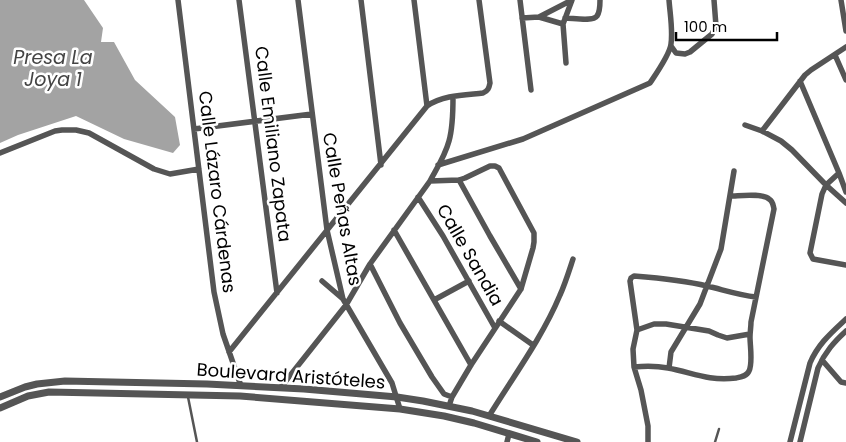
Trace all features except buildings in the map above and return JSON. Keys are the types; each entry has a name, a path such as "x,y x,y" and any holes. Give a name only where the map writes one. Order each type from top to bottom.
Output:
{"street":[{"name":"Calle Lázaro Cárdenas","path":"178,0 214,292 218,316 241,386"},
{"name":"Calle Emiliano Zapata","path":"239,0 277,293"},
{"name":"Calle Peñas Altas","path":"298,0 327,230 344,302 392,383 400,409"},
{"path":"361,0 381,164"},
{"path":"414,0 428,106"},
{"path":"229,352 428,106 437,101 487,91 490,83 479,0"},
{"path":"520,0 530,90"},
{"path":"522,18 539,16 564,21 592,20 599,14 600,0"},
{"path":"438,165 523,140 650,83 671,46 671,20 668,0"},
{"path":"671,46 676,53 685,54 712,34 716,26 714,0"},
{"path":"841,0 846,31"},
{"path":"539,16 571,1"},
{"path":"566,63 564,21 571,1"},
{"path":"762,131 800,81 811,70 846,47"},
{"path":"836,55 846,80"},
{"path":"800,81 846,192"},
{"path":"281,387 430,181 446,152 450,140 453,123 453,97"},
{"path":"194,129 312,114"},
{"path":"745,125 762,131 792,150 846,203"},
{"path":"0,153 55,131 76,130 89,133 154,170 170,174 199,169"},
{"path":"430,181 458,180 490,166 495,166 499,168 534,233 533,248 521,289 471,365 452,397 449,406"},
{"path":"669,368 671,352 700,304 720,250 734,171"},
{"path":"839,173 826,185 819,201 810,253 813,259 846,265"},
{"path":"458,180 521,289"},
{"path":"634,367 669,368 714,379 741,377 749,371 751,363 750,334 774,210 773,203 767,197 730,196"},
{"name":"Calle Sandia","path":"418,197 443,236 495,328"},
{"path":"394,230 471,365"},
{"path":"489,416 534,345 560,295 573,259"},
{"path":"370,264 400,324 432,377 444,394 452,397"},
{"path":"648,442 648,426 641,390 634,367 633,349 637,330 631,278 634,276 657,278 706,286 742,295 756,296"},
{"path":"322,281 344,302"},
{"path":"434,300 469,282"},
{"path":"790,442 810,363 817,349 846,319"},
{"path":"499,321 534,345"},
{"path":"637,330 654,324 666,324 709,331 726,338 750,334"},
{"path":"800,442 818,368 824,354 846,331"},
{"path":"828,336 834,343"},
{"path":"822,360 841,382 846,383"},
{"name":"Boulevard Aristóteles","path":"0,397 37,384 65,381 281,387 423,401 472,411 577,442"},
{"name":"Boulevard Aristóteles","path":"0,408 28,396 49,392 240,396 400,409 437,414 537,442"},
{"path":"507,442 509,434"}],"lane":[{"path":"187,395 196,442"},
{"path":"715,442 719,429"}],"water":[{"name":"Presa La Joya 1","path":"0,0 84,0 103,28 101,42 114,42 135,80 175,117 180,145 173,153 124,139 76,116 18,135 0,143"}]}
